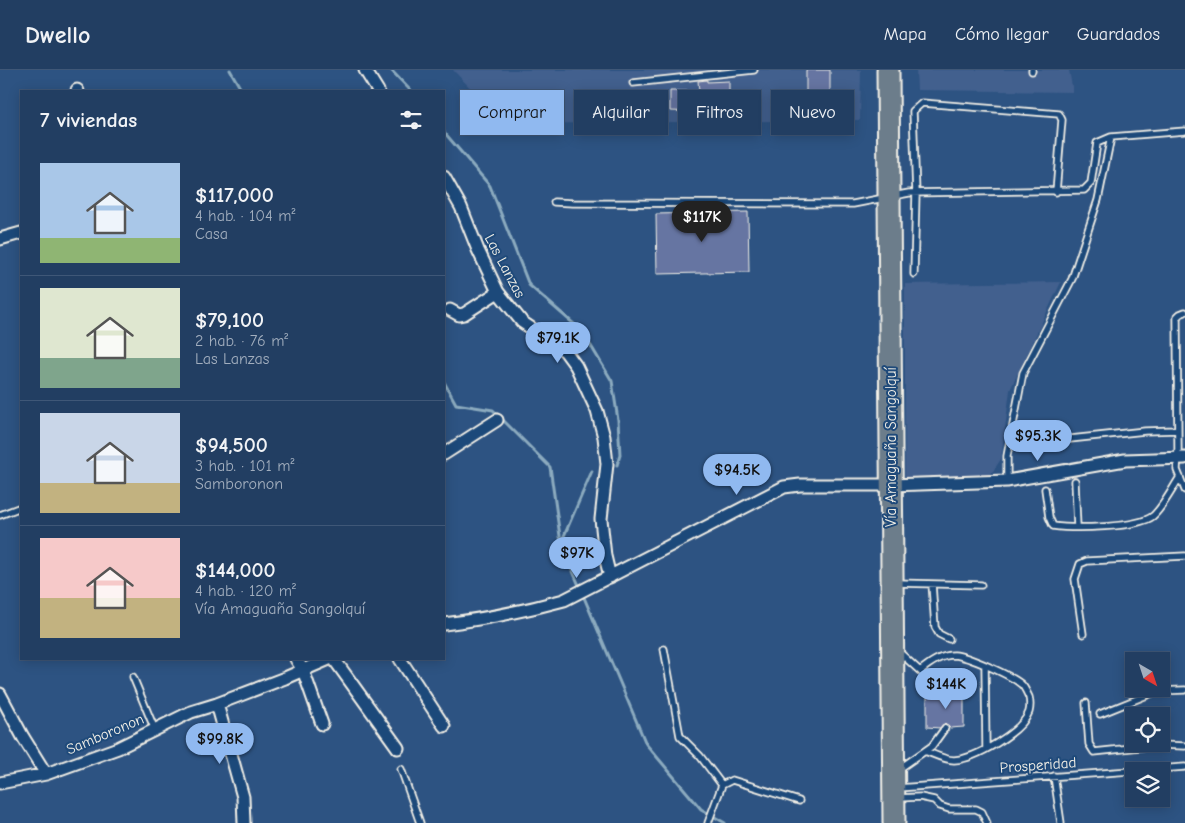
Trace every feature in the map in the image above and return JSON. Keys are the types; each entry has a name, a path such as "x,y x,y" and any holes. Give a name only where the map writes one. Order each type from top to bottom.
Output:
{"highway":[{"name":"Vía Amaguaña Sangolquí","path":"888,70 894,823"}],"street":[{"path":"365,70 377,90"},
{"name":"Las Lanzas","path":"445,179 461,207 478,250 498,292 522,322 565,351 576,366 597,411 604,437 607,464 601,519 606,579"},
{"path":"0,239 20,233"},
{"path":"450,310 454,314 464,314 498,292"},
{"path":"445,453 497,420"},
{"path":"445,624 528,610 564,600 784,487 800,485 891,485 1007,481 1125,460 1181,458"},
{"path":"297,660 303,670 322,724"},
{"name":"Samboronon","path":"0,783 46,774 118,748 191,712 217,704 327,660"},
{"path":"335,660 398,748"},
{"path":"401,660 444,726"},
{"path":"1,698 46,774"},
{"path":"217,704 242,797 244,823"}],"lane":[{"path":"633,83 726,71 754,70"},
{"path":"914,274 916,193 913,111 922,103 1059,114 1062,120 1056,192"},
{"path":"554,202 583,204 853,204 889,196 916,193 1084,190 1091,183 1097,143 1100,140 1111,137 1185,131"},
{"path":"1007,481 1007,456 1023,373 1072,279 1098,200 1111,137"},
{"path":"1185,312 1177,317 1177,442 1181,458 1177,470 1185,490"},
{"path":"1070,439 1145,431 1177,430"},
{"path":"1177,442 1185,442"},
{"path":"1045,489 1051,524 1056,526 1100,526 1138,523 1153,516 1180,477"},
{"path":"1075,481 1077,526"},
{"path":"0,515 20,507"},
{"path":"1083,634 1076,578 1080,564 1087,561 1185,556"},
{"path":"892,583 981,585"},
{"path":"932,584 935,627 939,634 949,639"},
{"path":"892,645 944,693"},
{"path":"664,649 680,736 700,756 722,785"},
{"path":"920,671 939,658 955,655 985,665 1022,684 1028,696 1030,711 1021,725 998,744 986,749 954,760 924,751"},
{"path":"985,665 986,749"},
{"path":"133,678 155,730"},
{"path":"1100,714 1157,691 1185,690"},
{"path":"1086,703 1089,744 1094,752 1160,745 1185,746"},
{"path":"945,728 932,746 924,751 893,786 920,797 934,800 940,806 949,810 976,809 982,812 986,823"},
{"name":"Prosperidad","path":"893,786 1185,767"},
{"path":"401,769 420,823"},
{"path":"1054,776 1062,823"},
{"path":"708,823 722,785 732,780 799,801"}],"shaded area":[{"path":"453,70 861,70 860,120 854,120 854,90 771,90 771,121 761,121 761,90 678,90 678,122 668,122 668,90 574,90 574,123 564,123 564,90 472,90"},
{"path":"916,70 1069,70 1073,92 917,90"},
{"path":"1061,282 1010,390 1001,459 993,471 985,478 905,479 905,284"}],"building":[{"path":"806,70 830,70 830,90 806,90"},
{"path":"698,81 729,81 729,90 699,90"},
{"path":"670,91 678,91 678,111 670,111"},
{"path":"748,212 749,272 657,274 656,214"},
{"path":"927,693 937,693 943,698 949,693 964,693 964,727 950,728 945,723 940,728 927,727"}],"waterway":[{"path":"230,70 241,90"},
{"path":"391,70 410,90"},
{"path":"445,133 490,186 529,285 582,331 612,381 618,420 620,455 617,465"},
{"path":"445,384 456,404 493,410 550,467 561,543 646,744 701,809 725,823"},
{"path":"561,543 592,471"}]}
